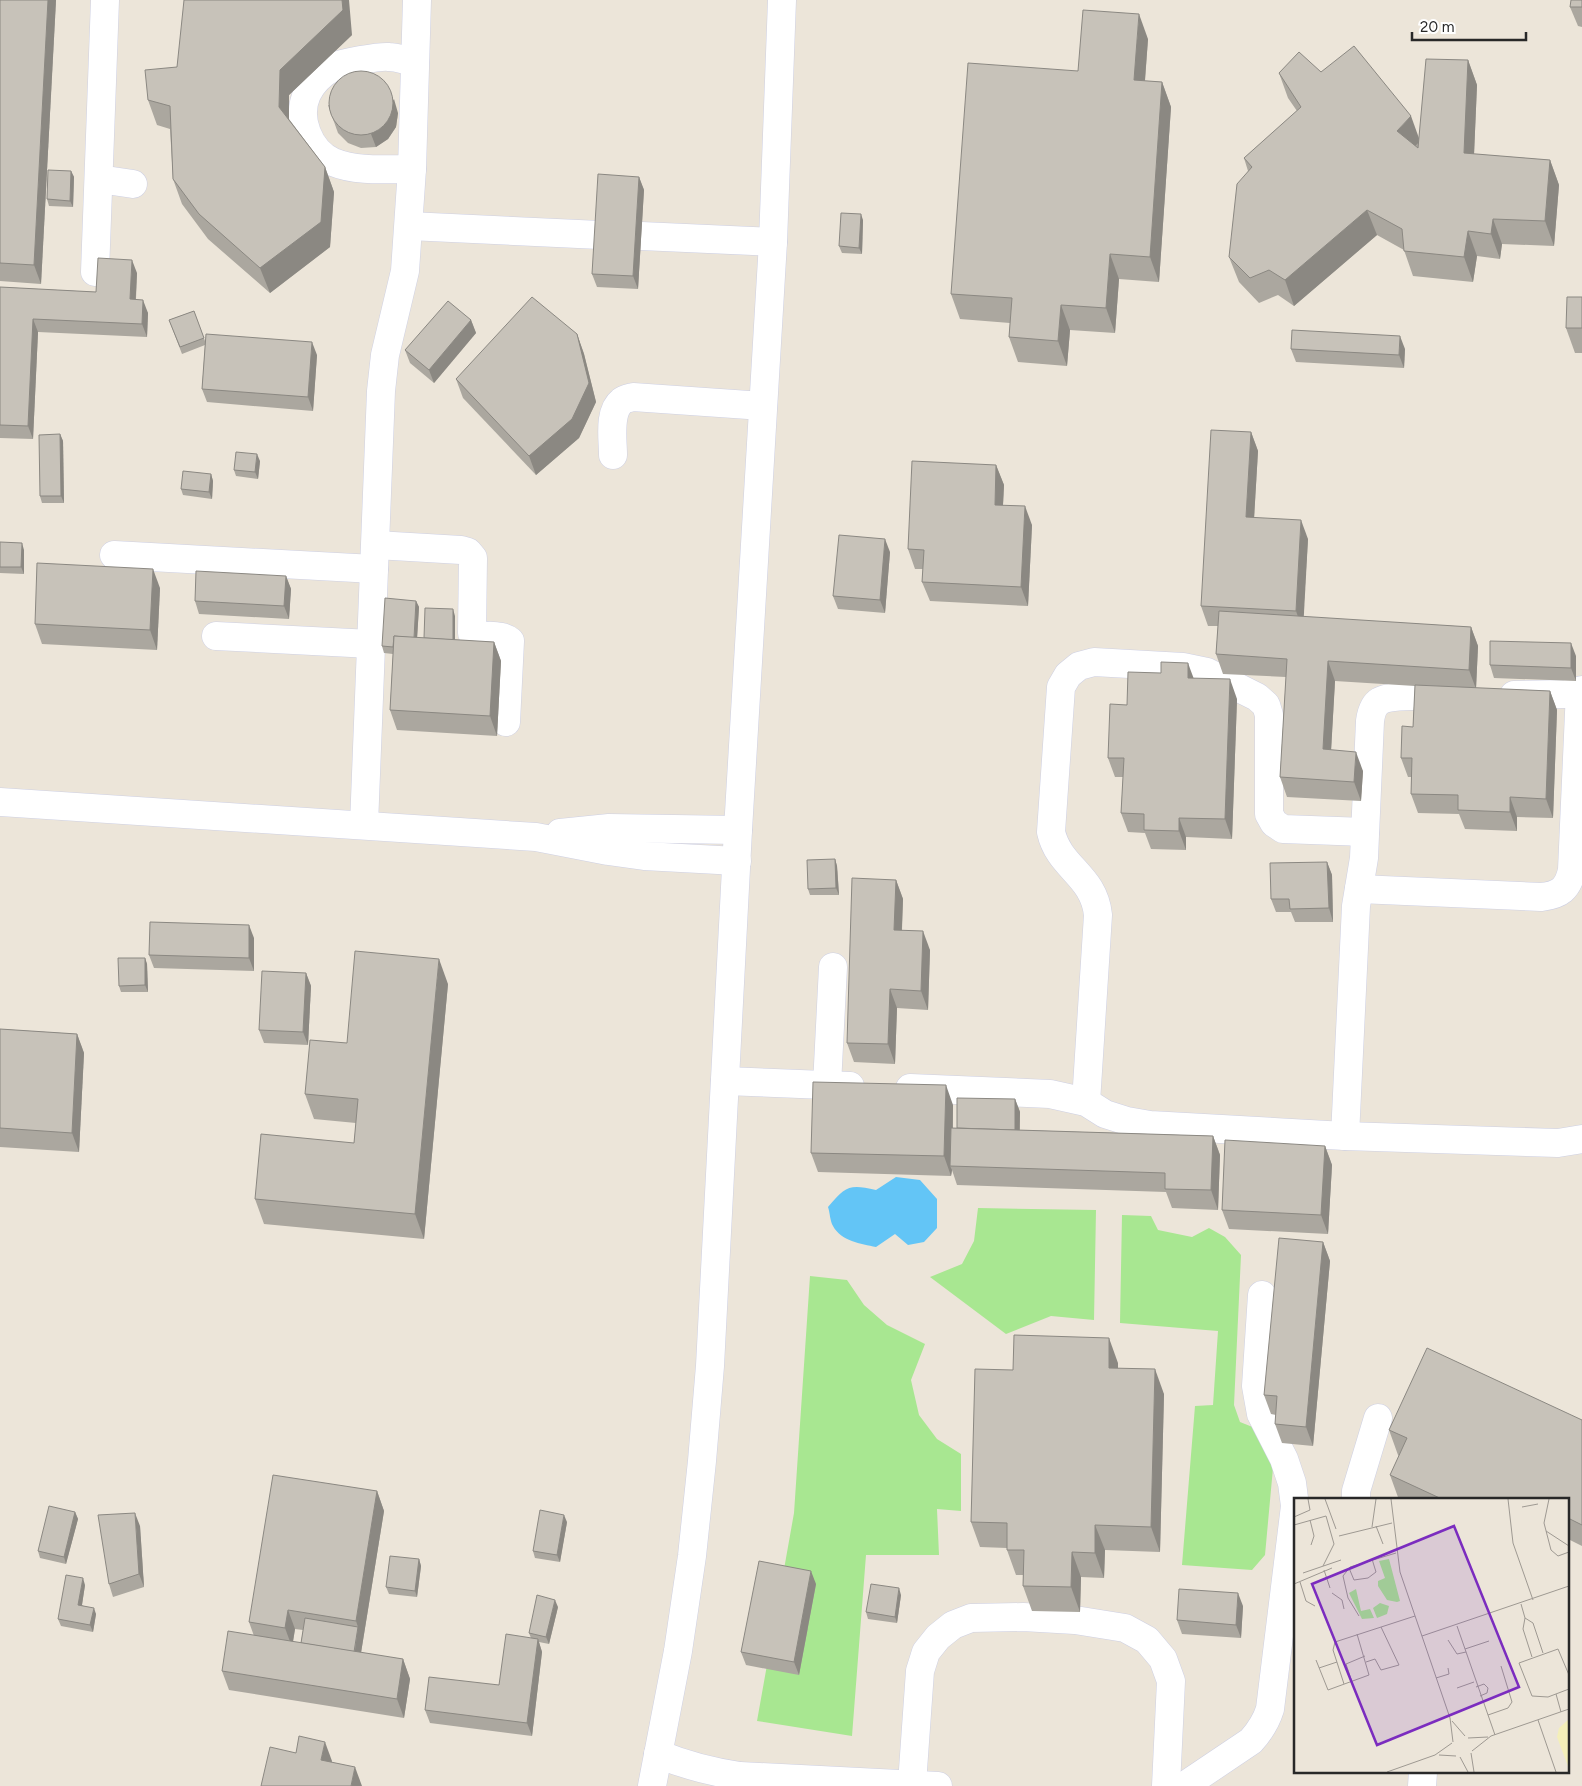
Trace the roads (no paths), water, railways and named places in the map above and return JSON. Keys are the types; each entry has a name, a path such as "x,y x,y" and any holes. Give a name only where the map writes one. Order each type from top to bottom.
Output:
{"street":[{"path":"95,272 105,0"},
{"path":"364,825 380,391 405,271 412,169 416,0"},
{"path":"652,1786 678,1651 692,1556 710,1356 736,861 773,242 782,0"},
{"path":"412,169 350,168 331,161 316,150 306,132 303,113 307,94 318,78 335,66 388,56 415,62"},
{"path":"99,179 133,184"},
{"path":"409,226 600,235"},
{"path":"641,236 773,242"},
{"path":"613,455 613,420 615,409 622,400 633,397 763,406"},
{"path":"114,555 375,557 462,550 468,552 473,558 472,633 505,637 510,641 506,722"},
{"path":"216,636 371,644"},
{"path":"1086,1102 1098,915 1097,904 1093,893 1086,883 1068,864 1053,843 1051,832 1061,687 1068,675 1079,666 1094,662 1183,667 1207,672 1257,697 1266,705 1269,715 1269,814 1274,823 1283,829 1365,832"},
{"path":"1345,1136 1356,906 1364,858 1372,710 1380,701 1390,697 1558,694 1581,691 1572,870 1570,880 1563,890 1553,895 1542,897 1359,889"},
{"path":"0,802 536,837 644,856 736,861"},
{"path":"536,837 609,828 738,830"},
{"path":"827,1085 833,967"},
{"path":"725,1080 1031,1092 1068,1097 1086,1102 1106,1114 1127,1122 1150,1125 1345,1136 1558,1143 1582,1138"},
{"path":"1262,1296 1256,1386 1261,1414 1284,1459 1292,1483 1294,1498"},
{"path":"1356,1498 1356,1491 1378,1418"},
{"path":"1184,1786 1251,1741 1260,1732 1266,1721 1270,1708 1294,1514"},
{"path":"658,1754 684,1765 740,1776 925,1785 920,1670 926,1652 938,1636 953,1625 971,1618 1023,1617 1074,1620 1125,1628 1147,1640 1163,1659 1171,1680 1166,1786"}],"water":[{"path":"896,1177 920,1180 937,1199 937,1228 924,1242 908,1245 895,1234 876,1247 852,1241 837,1231 832,1224 828,1207 839,1195 854,1187 876,1190"}]}
